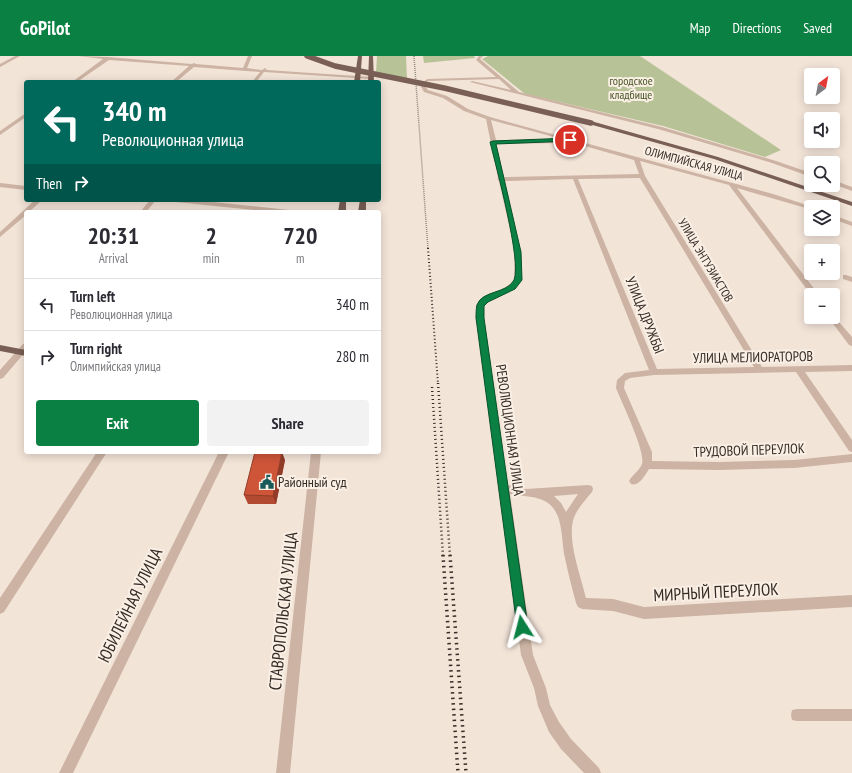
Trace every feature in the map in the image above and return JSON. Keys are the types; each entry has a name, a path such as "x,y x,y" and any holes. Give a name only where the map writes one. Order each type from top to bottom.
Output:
{"main road":[{"path":"307,56 341,67 444,88 591,123 716,158 852,204"},
{"path":"358,78 360,56"},
{"path":"371,78 372,56"},
{"path":"0,348 24,350"}],"street":[{"path":"0,66 18,56"},
{"path":"80,56 109,57 358,78"},
{"path":"244,68 250,56"},
{"path":"481,56 478,59 518,94"},
{"path":"77,80 109,57"},
{"path":"175,80 193,64 324,76 371,78"},
{"path":"256,80 264,70"},
{"path":"321,80 324,76"},
{"path":"461,80 500,78"},
{"name":"ОЛИМПИЙСКАЯ УЛИЦА","path":"461,80 427,80 422,85 426,91 445,97 466,110 488,118 771,195 804,206"},
{"path":"461,80 660,128 774,162 804,173"},
{"path":"0,133 24,116"},
{"name":"РЕВОЛЮЦИОННАЯ УЛИЦА","path":"488,118 500,179 518,252 518,280 512,287 485,300 480,305 480,311 516,586 527,655 540,688 544,706 554,727 566,744 594,773"},
{"name":"ОЛИМПИЙСКАЯ УЛИЦА","path":"493,142 570,140"},
{"name":"УЛИЦА ЭНТУЗИАСТОВ","path":"638,159 642,176 760,370"},
{"path":"500,179 642,176"},
{"name":"УЛИЦА ДРУЖБЫ","path":"575,178 654,372 628,375 621,380 620,388 647,452 647,465"},
{"path":"731,184 810,288"},
{"path":"0,185 24,188"},
{"path":"840,185 852,189"},
{"path":"27,210 36,202"},
{"path":"145,210 151,202"},
{"path":"234,202 258,210"},
{"path":"0,235 24,213"},
{"path":"840,220 852,224"},
{"path":"837,324 852,343"},
{"path":"0,376 24,350"},
{"name":"УЛИЦА МЕЛИОРАТОРОВ","path":"654,372 852,368"},
{"path":"798,369 852,448"},
{"path":"0,608 101,454"},
{"name":"ЮБИЛЕЙНАЯ УЛИЦА","path":"66,773 223,454"},
{"name":"СТАВРОПОЛЬСКАЯ УЛИЦА","path":"283,773 316,454"},
{"name":"ТРУДОВОЙ ПЕРЕУЛОК","path":"647,465 719,466 794,464 852,458"},
{"path":"634,481 647,465"},
{"path":"504,488 526,493 545,495 554,501 568,530"},
{"path":"526,493 588,489 569,516 568,530"},
{"name":"МИРНЫЙ ПЕРЕУЛОК","path":"568,530 569,550 582,603 614,605 644,613 852,601"},
{"path":"797,715 852,715"}],"green space":[{"path":"377,56 406,56 407,79 376,72"},
{"path":"423,56 474,56 475,58 424,63"},
{"name":"городское кладбище","path":"488,56 640,56 781,150 765,157 663,126 525,94 482,59"}],"building":[{"name":"Районный суд","path":"254,454 282,454 273,496 244,495"}],"railway":[{"path":"414,56 428,249"},
{"path":"428,248 438,384"},
{"path":"438,383 450,556"},
{"path":"432,387 443,556"},
{"path":"443,555 458,773"},
{"path":"450,555 466,773"}],"place":[{"name":"Районный суд","path":"267,482"}],"route":[{"path":"522,627 480,318 480,305 485,300 512,287 518,280 518,252 500,179 493,142 549,142 570,140"}]}
